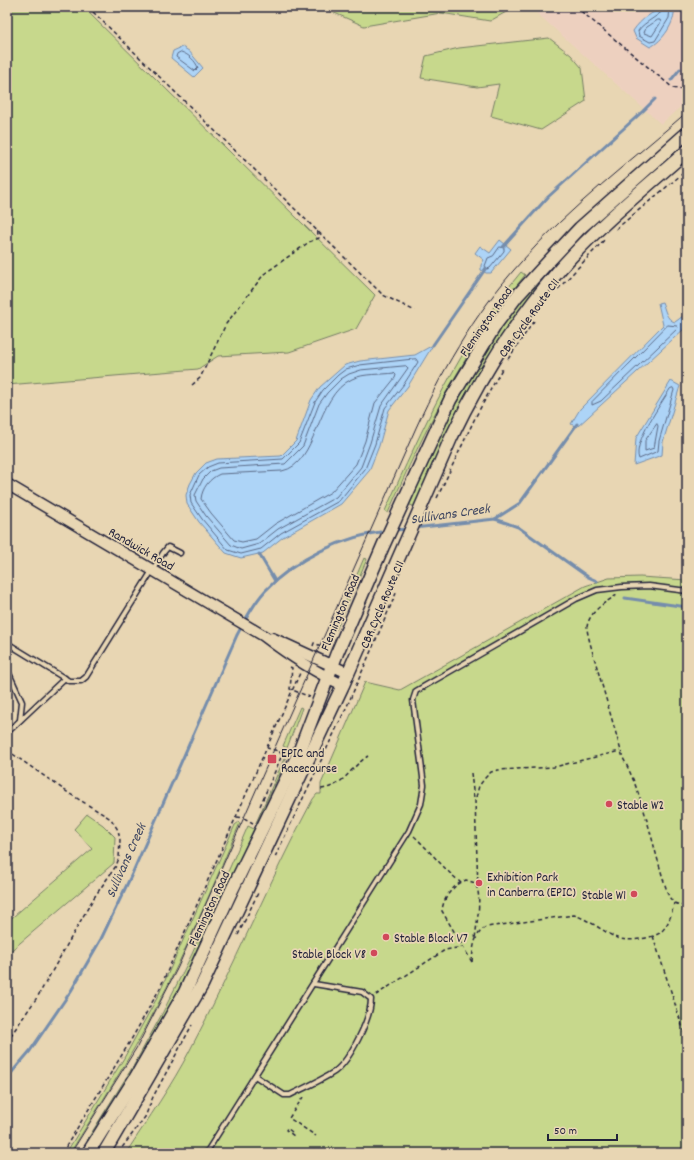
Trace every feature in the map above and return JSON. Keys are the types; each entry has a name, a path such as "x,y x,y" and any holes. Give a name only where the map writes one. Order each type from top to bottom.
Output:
{"main road":[{"name":"Flemington Road","path":"88,1153 136,1078 185,992 230,894 298,755 337,653 383,546 450,400 493,330 517,296 580,228 687,133"},
{"name":"Flemington Road","path":"104,1153 188,1011 348,673 359,662 404,546 468,402 510,333 561,268 587,241 687,151"},
{"path":"230,894 241,901"}],"street":[{"name":"Randwick Road","path":"7,484 233,618 306,659 327,678 343,685"},
{"name":"Randwick Road","path":"306,659 332,666 348,673"}],"lane":[{"path":"7,644 65,678 75,682 81,681 86,677 168,547 180,553"},
{"path":"206,1153 314,984 409,831 421,804 424,785 413,700 416,691 576,599 598,590 649,586 687,591"},
{"path":"7,669 22,702 20,720"},
{"path":"10,730 65,678"},
{"path":"255,1076 284,1095 290,1095 335,1071 354,1047 371,1009 371,999 362,992 314,984"}],"path":[{"path":"88,7 383,295 415,311"},
{"path":"576,7 674,88 687,91"},
{"name":"CBR Cycle Route C11","path":"556,292 611,233 687,170"},
{"path":"192,385 200,378 226,324 264,274 310,242 319,238 317,231"},
{"name":"CBR Cycle Route C11","path":"505,362 535,320"},
{"name":"CBR Cycle Route C11","path":"434,504 476,416 502,368"},
{"name":"CBR Cycle Route C11","path":"359,662 399,586"},
{"path":"618,595 598,609 591,617 588,627 590,643 621,751 643,806 669,897 674,903 687,907"},
{"path":"62,1153 131,1040 158,990 314,643 337,653"},
{"path":"259,810 282,755 274,749 267,748"},
{"path":"7,750 70,794 111,819 118,830 120,840 119,858 116,866 92,899 38,996 7,1041"},
{"path":"475,801 479,786 491,772 498,770 554,767 621,751"},
{"path":"321,789 337,786 358,762 368,756"},
{"path":"471,774 475,801 478,888 475,941 472,962 442,911 444,900 460,882 470,880 475,883 478,888"},
{"path":"236,816 253,823 256,816"},
{"path":"409,831 428,849 446,871 460,882"},
{"path":"475,941 480,931 486,927 574,915 623,940 634,940 653,936 661,932 668,922 674,903"},
{"path":"653,936 687,1041"},
{"path":"371,999 386,987 446,950 463,947"},
{"path":"311,1084 289,1118 316,1136"},
{"path":"292,1132 287,1128 286,1130 294,1136"}],"shaded area":[{"path":"530,7 687,7 687,101 661,124"}],"green space":[{"path":"7,7 83,7 375,295 356,329 289,352 218,356 198,369 7,385"},
{"path":"321,7 515,7 490,21 441,13 364,26"},
{"path":"549,38 571,55 582,68 586,101 541,130 491,116 499,84 477,87 421,78 426,56 459,48"},
{"path":"687,140 687,143 607,214 525,304 500,339 471,386 415,507 408,504 434,447 462,392 477,365 512,313 531,289 586,230"},
{"path":"521,272 525,275 484,331 448,389 402,481 388,513 385,511 444,387 479,328"},
{"path":"364,558 367,559 336,630 334,629"},
{"name":"Exhibition Park in Canberra (EPIC)","path":"640,577 687,580 687,1153 126,1153 176,1076 222,987 297,830 313,799 317,794 321,794 321,784 365,682 400,690 585,586 609,578"},
{"path":"300,707 302,708 287,748 283,746"},
{"path":"287,752 282,769 256,823"},
{"path":"87,814 103,825 115,837 114,863 7,954 7,922 92,849 74,829"},
{"path":"239,822 240,823 199,918 155,1010 103,1100 70,1153 66,1153 124,1058 157,998 235,825"},
{"path":"248,826 254,829 175,999 158,1031 89,1142 87,1140 134,1065 163,1012 192,954"}],"water":[{"path":"665,7 674,8 673,19 667,31 659,41 650,47 636,38 633,31 647,16"},
{"path":"182,47 189,51 203,68 194,77 171,58 173,51"},
{"path":"500,240 511,249 491,273 486,273 481,270 481,265 484,260 475,253 480,246 490,253"},
{"path":"662,302 666,314 672,321 675,322 687,313 687,323 685,328 577,427 571,424 580,409 663,325 658,303"},
{"path":"433,345 408,386 389,410 379,446 369,471 341,504 283,537 263,553 241,558 226,553 199,522 187,504 186,495 196,473 206,463 217,459 281,456 296,441 311,400 320,387 345,365 360,361 415,355"},
{"path":"671,381 680,386 663,442 662,455 634,465 636,438"}],"waterway":[{"path":"671,80 680,69"},
{"path":"503,247 548,197 655,99"},
{"path":"433,345 486,268"},
{"name":"Sullivans Creek","path":"414,528 495,519 520,503 577,424"},
{"path":"495,519 518,527 588,577 597,581"},
{"name":"Sullivans Creek","path":"394,530 409,529"},
{"name":"Sullivans Creek","path":"7,1078 30,1051 71,991 101,939 132,874 237,635 257,601 277,579 305,559 354,538 387,531"},
{"path":"259,554 275,581"},
{"path":"625,598 687,607"},
{"path":"683,607 687,617"}],"tram line":[{"path":"71,1153 137,1047 178,967 411,439 433,392 458,346 472,324 504,282 540,242 580,203 687,112"}],"place":[{"name":"EPIC and Racecourse","path":"272,759"},
{"name":"Stable W2","path":"609,804"},
{"name":"Exhibition Park in Canberra (EPIC)","path":"479,883"},
{"name":"Stable W1","path":"634,894"},
{"name":"Stable Block V7","path":"386,937"},
{"name":"Stable Block V8","path":"374,953"}]}
